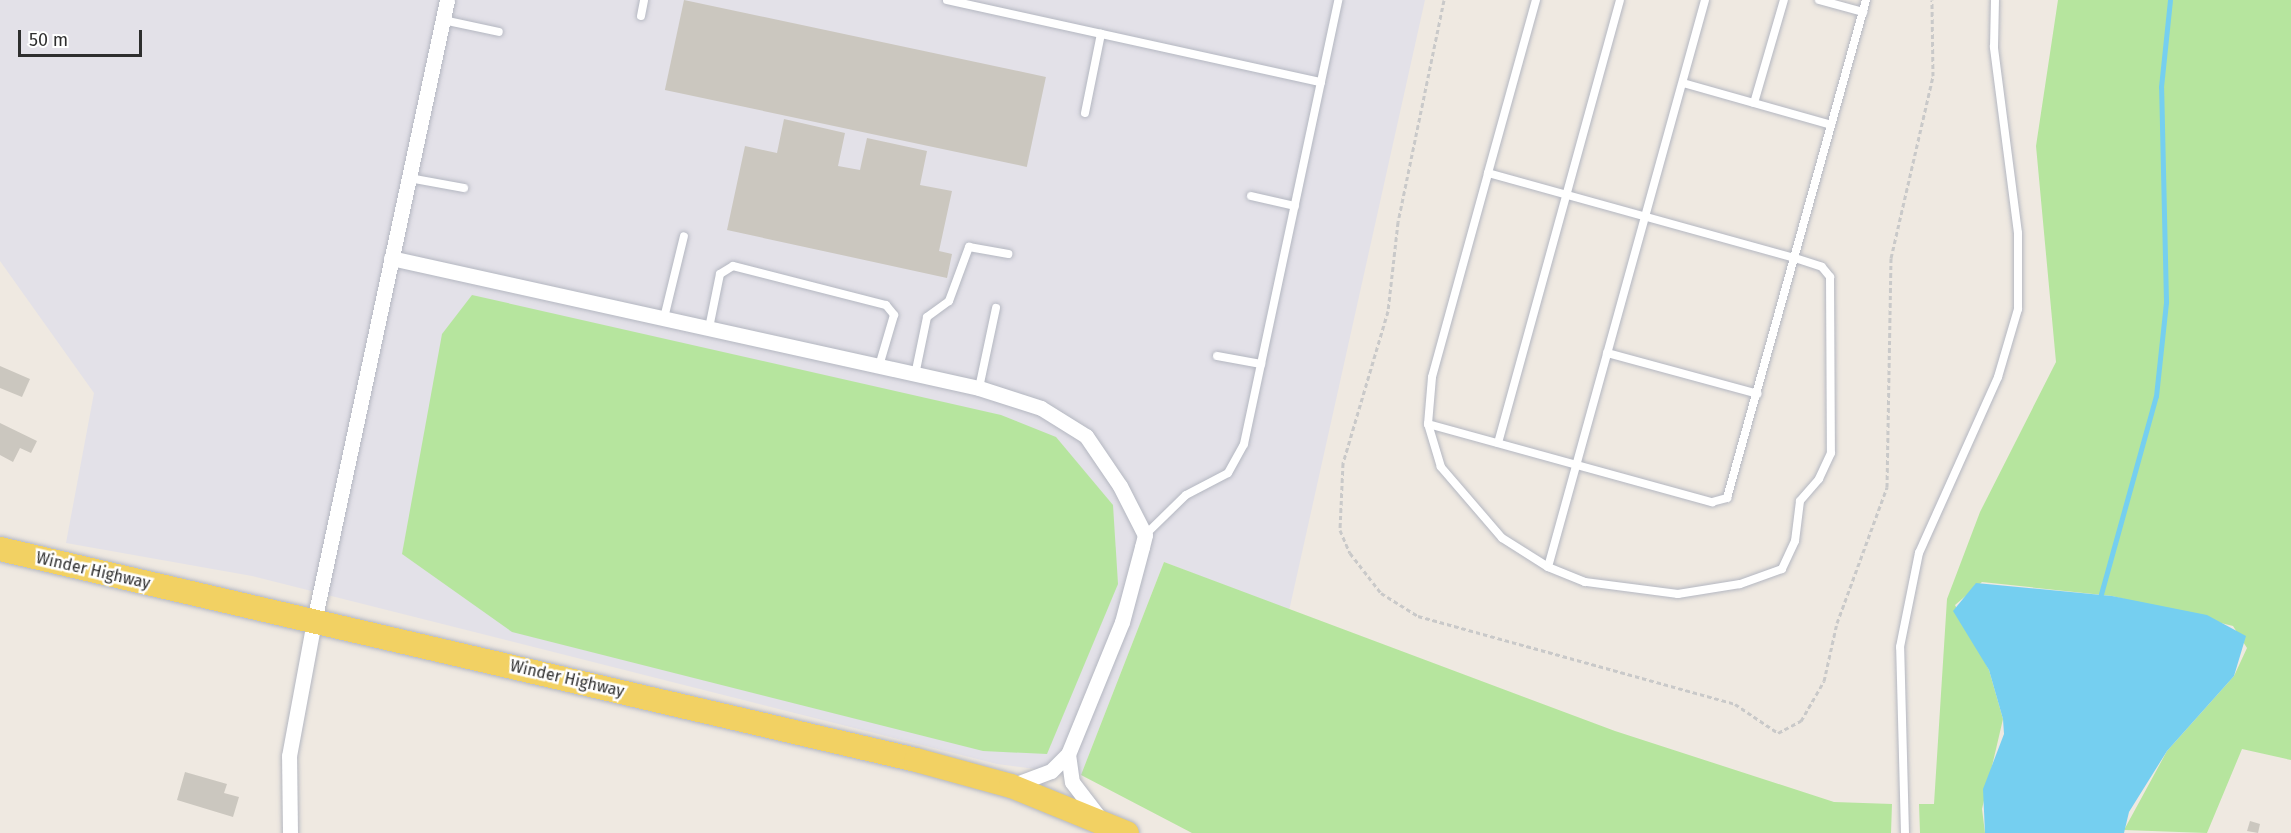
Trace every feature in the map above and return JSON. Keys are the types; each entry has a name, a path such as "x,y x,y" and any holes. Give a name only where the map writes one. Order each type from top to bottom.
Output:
{"main road":[{"name":"Winder Highway","path":"0,549 1011,786 1127,833"}],"street":[{"path":"290,833 289,756 314,621 447,0"},
{"path":"391,258 979,388 1041,408 1086,436 1120,486 1145,535 1122,622 1068,754 1044,775 1011,786"},
{"path":"1068,754 1078,795 1105,823"}],"lane":[{"path":"641,16 644,0"},
{"path":"947,0 1321,82"},
{"path":"1145,535 1186,495 1228,473 1244,444 1338,0"},
{"path":"1488,173 1822,267 1832,289 1830,453 1820,479 1800,501 1795,541 1782,569 1740,584 1667,594 1617,590 1548,567 1502,538 1459,494 1442,467 1428,424 1432,376 1488,173 1536,0"},
{"path":"1498,443 1620,0"},
{"path":"1548,567 1705,0"},
{"path":"1754,103 1784,0"},
{"path":"1819,0 1863,12"},
{"path":"1428,424 1575,466 1722,502 1731,492 1866,0"},
{"path":"1905,833 1900,647 1919,553 1998,377 2018,309 2018,233 1994,47 1995,0"},
{"path":"442,20 499,32"},
{"path":"1086,113 1101,34"},
{"path":"1683,83 1832,125"},
{"path":"409,178 464,188"},
{"path":"1251,196 1295,206"},
{"path":"664,318 684,236"},
{"path":"915,375 927,318 949,301 969,247 1008,254"},
{"path":"709,328 720,274 733,266 886,305 894,315 878,367"},
{"path":"979,388 996,308"},
{"path":"1607,353 1758,394"},
{"path":"1217,356 1261,364"}],"path":[{"path":"1444,0 1398,222 1388,311 1343,463 1340,530 1350,553 1381,593 1418,616 1735,704 1778,733 1801,721 1824,681 1837,623 1887,487 1891,258 1933,76 1932,0"}],"shaded area":[{"path":"0,0 1425,0 1289,611 1164,562 1081,775 997,764 252,576 66,543 94,393 0,261"}],"green space":[{"path":"2058,0 2291,0 2291,760 2242,749 2207,833 2124,830 2167,751 2234,676 2247,648 2233,626 2112,596 1982,582 1955,605 1989,670 2003,719 1982,809 1985,833 1920,833 1919,804 1934,804 1947,599 1980,512 2056,362 2036,146"},
{"path":"472,295 1001,415 1056,437 1113,505 1118,584 1047,754 983,751 512,632 402,554 442,334"},
{"path":"1164,562 1615,731 1834,802 1892,804 1891,833 1192,833 1081,775"}],"water":[{"path":"1976,583 2112,596 2207,615 2246,636 2234,676 2167,751 2129,812 2124,833 1985,833 1983,789 2004,734 2003,719 1989,670 1953,611"}],"building":[{"path":"684,0 1046,77 1027,167 665,90"},
{"path":"784,119 845,133 838,166 860,170 867,138 927,151 920,185 952,191 939,251 952,254 947,278 727,230 745,146 777,153"},
{"path":"0,366 30,379 22,397 0,388"},
{"path":"0,423 37,441 31,453 20,448 13,462 0,455"},
{"path":"185,772 227,784 224,793 239,797 233,817 177,800"},
{"path":"2250,821 2260,824 2258,833 2247,831"}],"waterway":[{"path":"2101,594 2156,396 2166,302 2161,87 2170,0"}]}
